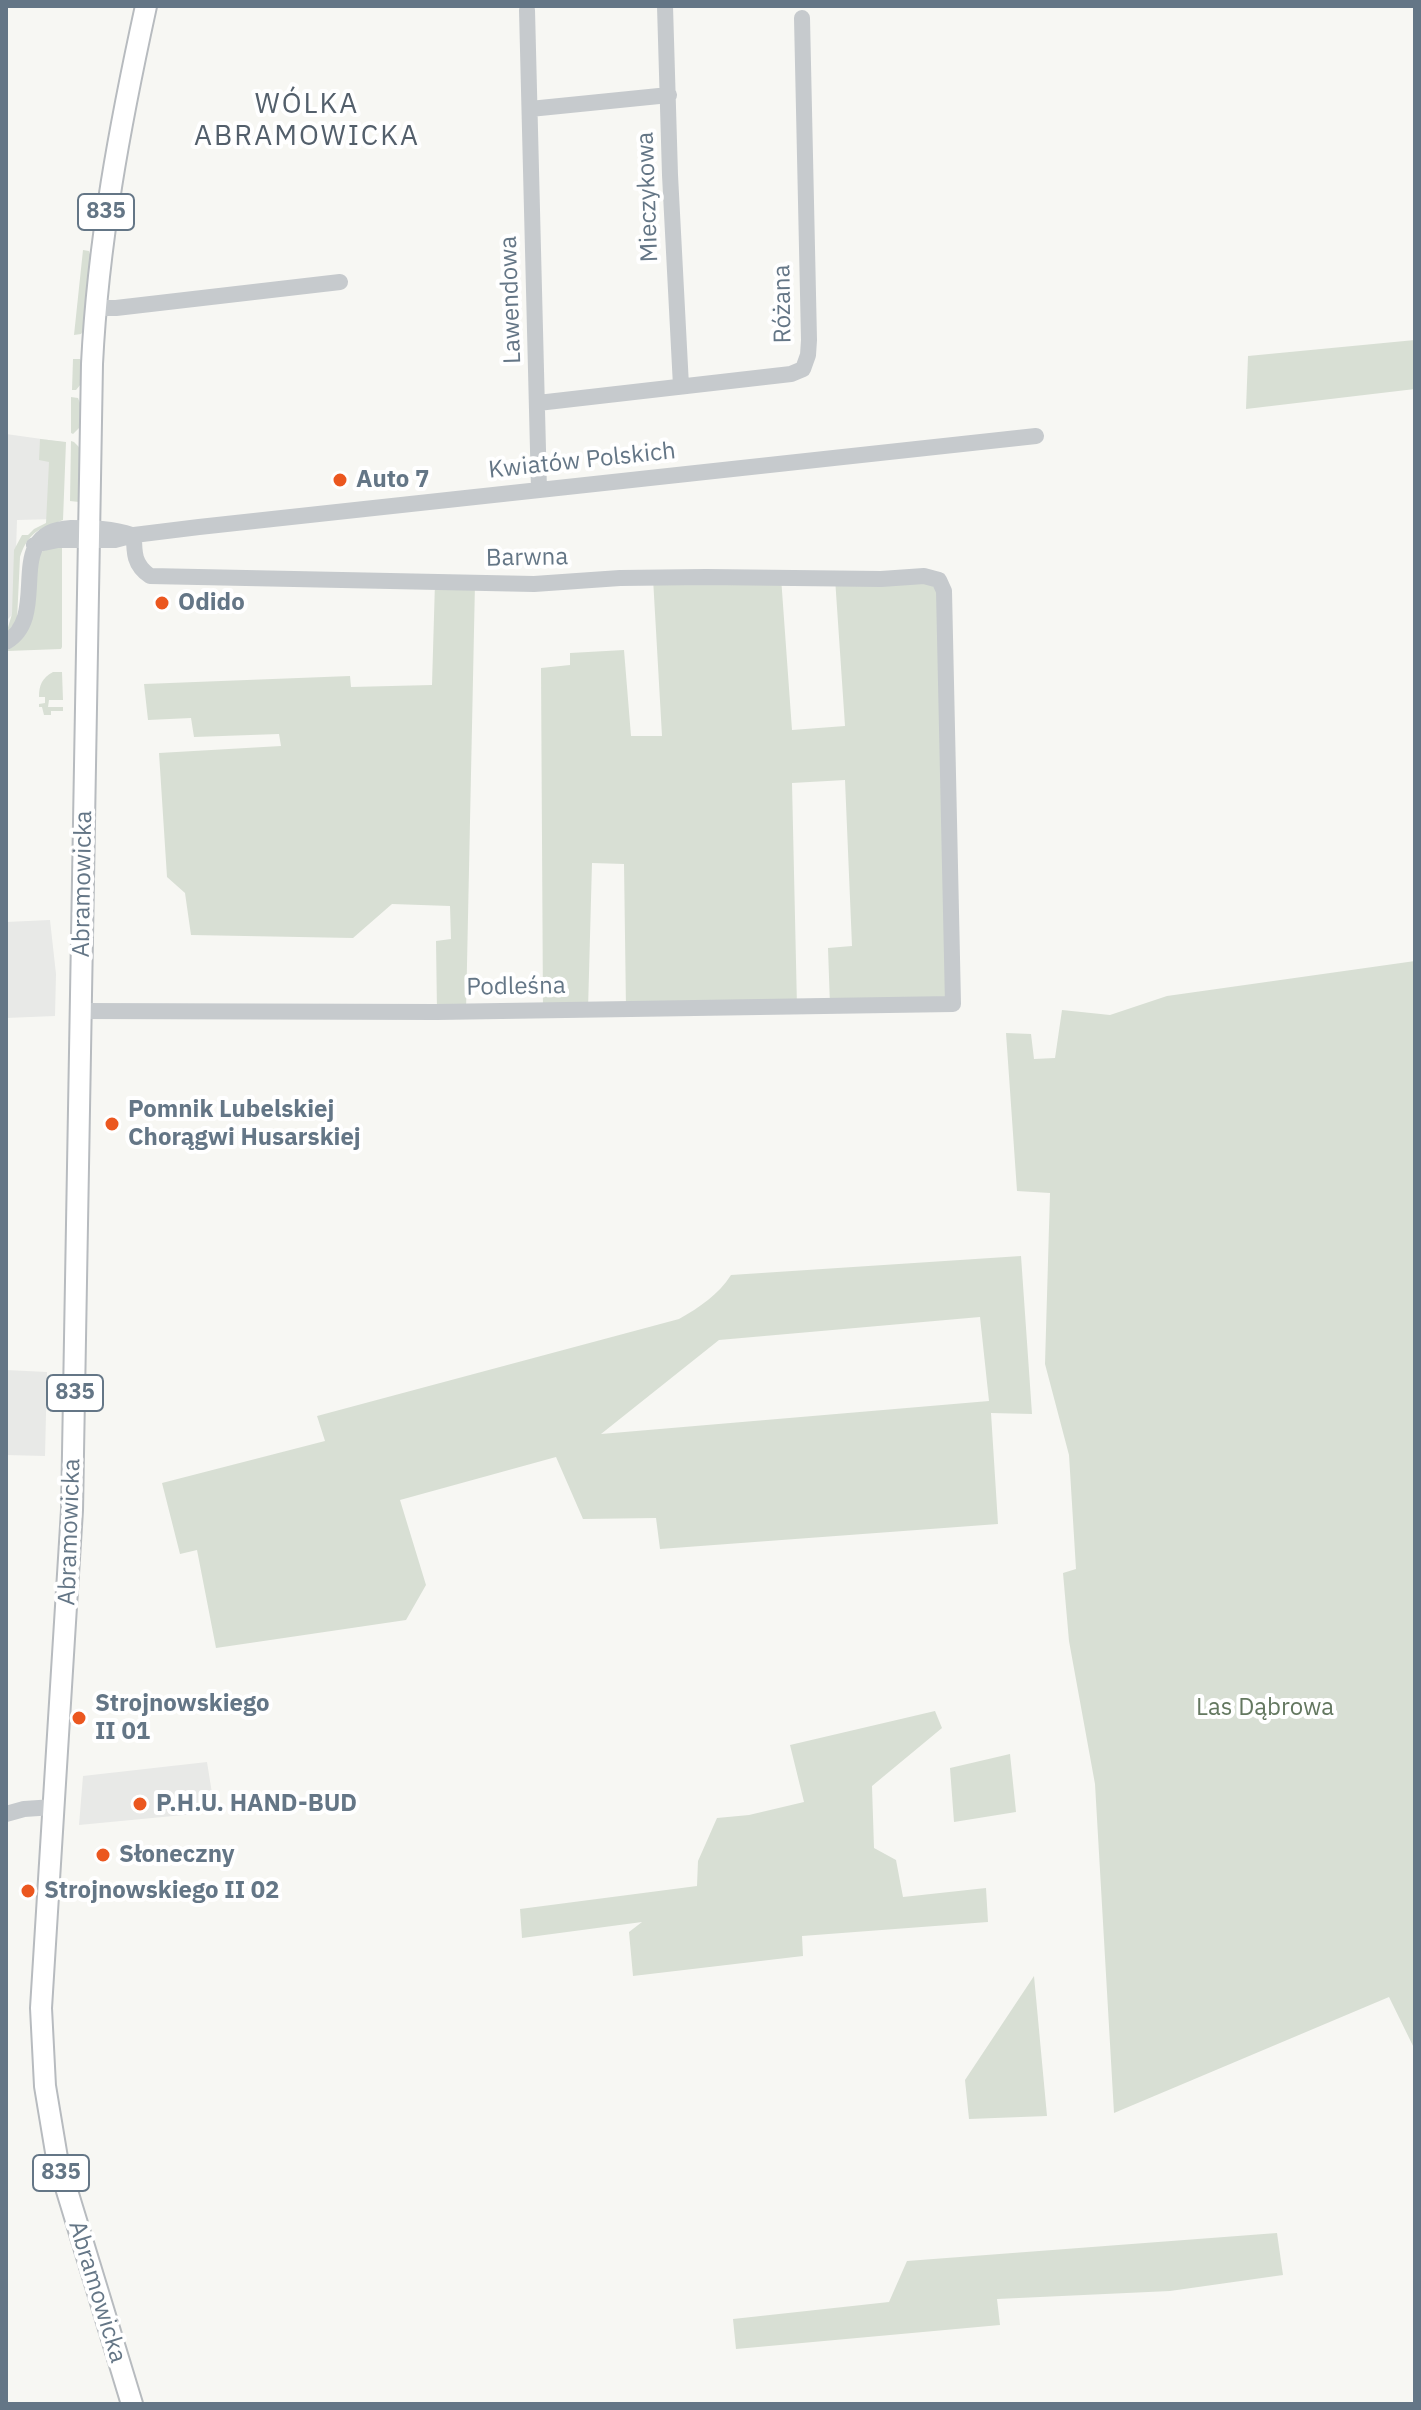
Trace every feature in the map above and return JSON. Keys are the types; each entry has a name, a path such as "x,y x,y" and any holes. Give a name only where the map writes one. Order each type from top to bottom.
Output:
{"main road":[{"name":"835","path":"88,534 96,308 110,182 146,6"},
{"name":"Abramowicka","path":"88,534 72,1510 41,2002 46,2097 61,2174 132,2404"}],"street":[{"name":"Mieczykowa","path":"665,6 681,386"},
{"name":"Lawendowa","path":"527,10 539,490"},
{"name":"Różana","path":"538,403 791,374 803,369 809,340 802,18"},
{"path":"530,109 669,95"},
{"path":"96,308 340,282"},
{"name":"Kwiatów Polskich","path":"6,642 16,636 23,623 29,552 34,545 51,540 88,534 115,540 134,535 1036,436"},
{"name":"Barwna","path":"134,535 136,560 141,570 150,576 534,584 693,577 881,579 924,576 939,580 944,591 953,1004"},
{"name":"Podleśna","path":"81,1011 437,1012 953,1004"},
{"path":"6,1814 54,1807"}],"shaded area":[{"path":"6,434 63,442 56,519 17,520 14,613 6,621"},
{"path":"50,920 56,974 55,1016 6,1018 6,922"},
{"path":"6,1370 47,1372 45,1456 6,1455"},
{"path":"207,1762 215,1812 79,1825 83,1776"}],"green space":[{"path":"83,250 89,251 91,258 84,330 74,335"},
{"path":"1415,340 1415,389 1246,409 1248,356"},
{"path":"73,359 80,359 82,363 81,384 76,390 72,390"},
{"path":"71,397 78,398 80,403 80,427 73,434 71,433"},
{"path":"40,439 66,442 63,520 58,525 33,534 26,544 20,557 17,620 6,634 12,614 14,550 22,535 28,535 46,523 49,462 39,460"},
{"path":"71,441 80,448 79,502 70,501"},
{"path":"62,544 61,649 7,651 25,632 30,620 38,553"},
{"path":"781,577 792,730 845,726 835,578 939,580 953,1004 830,1006 828,948 852,946 845,780 792,783 797,1007 626,1009 624,864 592,863 588,1010 543,1011 541,668 570,665 570,653 624,650 631,736 662,736 653,578"},
{"path":"435,582 475,583 466,1012 437,1012 436,941 451,939 450,906 392,904 353,938 191,935 185,893 167,877 159,753 281,746 279,734 194,737 191,718 148,720 144,684 350,676 351,687 432,685"},
{"path":"53,672 62,672 63,700 49,700 48,707 63,707 63,711 51,711 51,715 44,715 39,704 45,703 45,697 39,697 40,689 44,679"},
{"name":"Las Dąbrowa","path":"1415,961 1415,2050 1389,1997 1114,2113 1095,1784 1069,1641 1063,1573 1076,1569 1069,1455 1045,1364 1050,1193 1017,1191 1006,1033 1031,1034 1034,1059 1055,1058 1062,1010 1110,1015 1167,996"},
{"path":"1021,1256 1032,1414 991,1413 998,1524 660,1549 656,1518 583,1519 556,1457 400,1500 426,1585 406,1620 216,1648 197,1550 180,1554 162,1483 325,1441 317,1416 679,1319 708,1300 731,1275","holes":["980,1317 989,1401 601,1434 719,1340"]},
{"path":"935,1711 942,1728 872,1786 874,1848 896,1860 903,1897 986,1888 988,1922 802,1936 803,1956 633,1976 629,1932 642,1922 522,1938 520,1909 697,1886 698,1861 717,1818 749,1815 804,1802 790,1745"},
{"path":"1010,1754 1016,1812 954,1822 950,1768"},
{"path":"1034,1976 1047,2116 969,2119 965,2080"},
{"path":"1277,2233 1283,2275 1170,2291 997,2299 1000,2325 736,2349 733,2319 889,2302 907,2261"}],"place":[{"name":"Auto 7","path":"340,480"},
{"name":"Odido","path":"162,603"},
{"name":"Pomnik Lubelskiej Chorągwi Husarskiej","path":"112,1124"},
{"name":"Strojnowskiego II 01","path":"79,1718"},
{"name":"P.H.U. HAND-BUD","path":"140,1804"},
{"name":"Słoneczny","path":"103,1855"},
{"name":"Strojnowskiego II 02","path":"28,1891"}],"district":[{"name":"WÓLKA ABRAMOWICKA","path":"307,121"}]}
